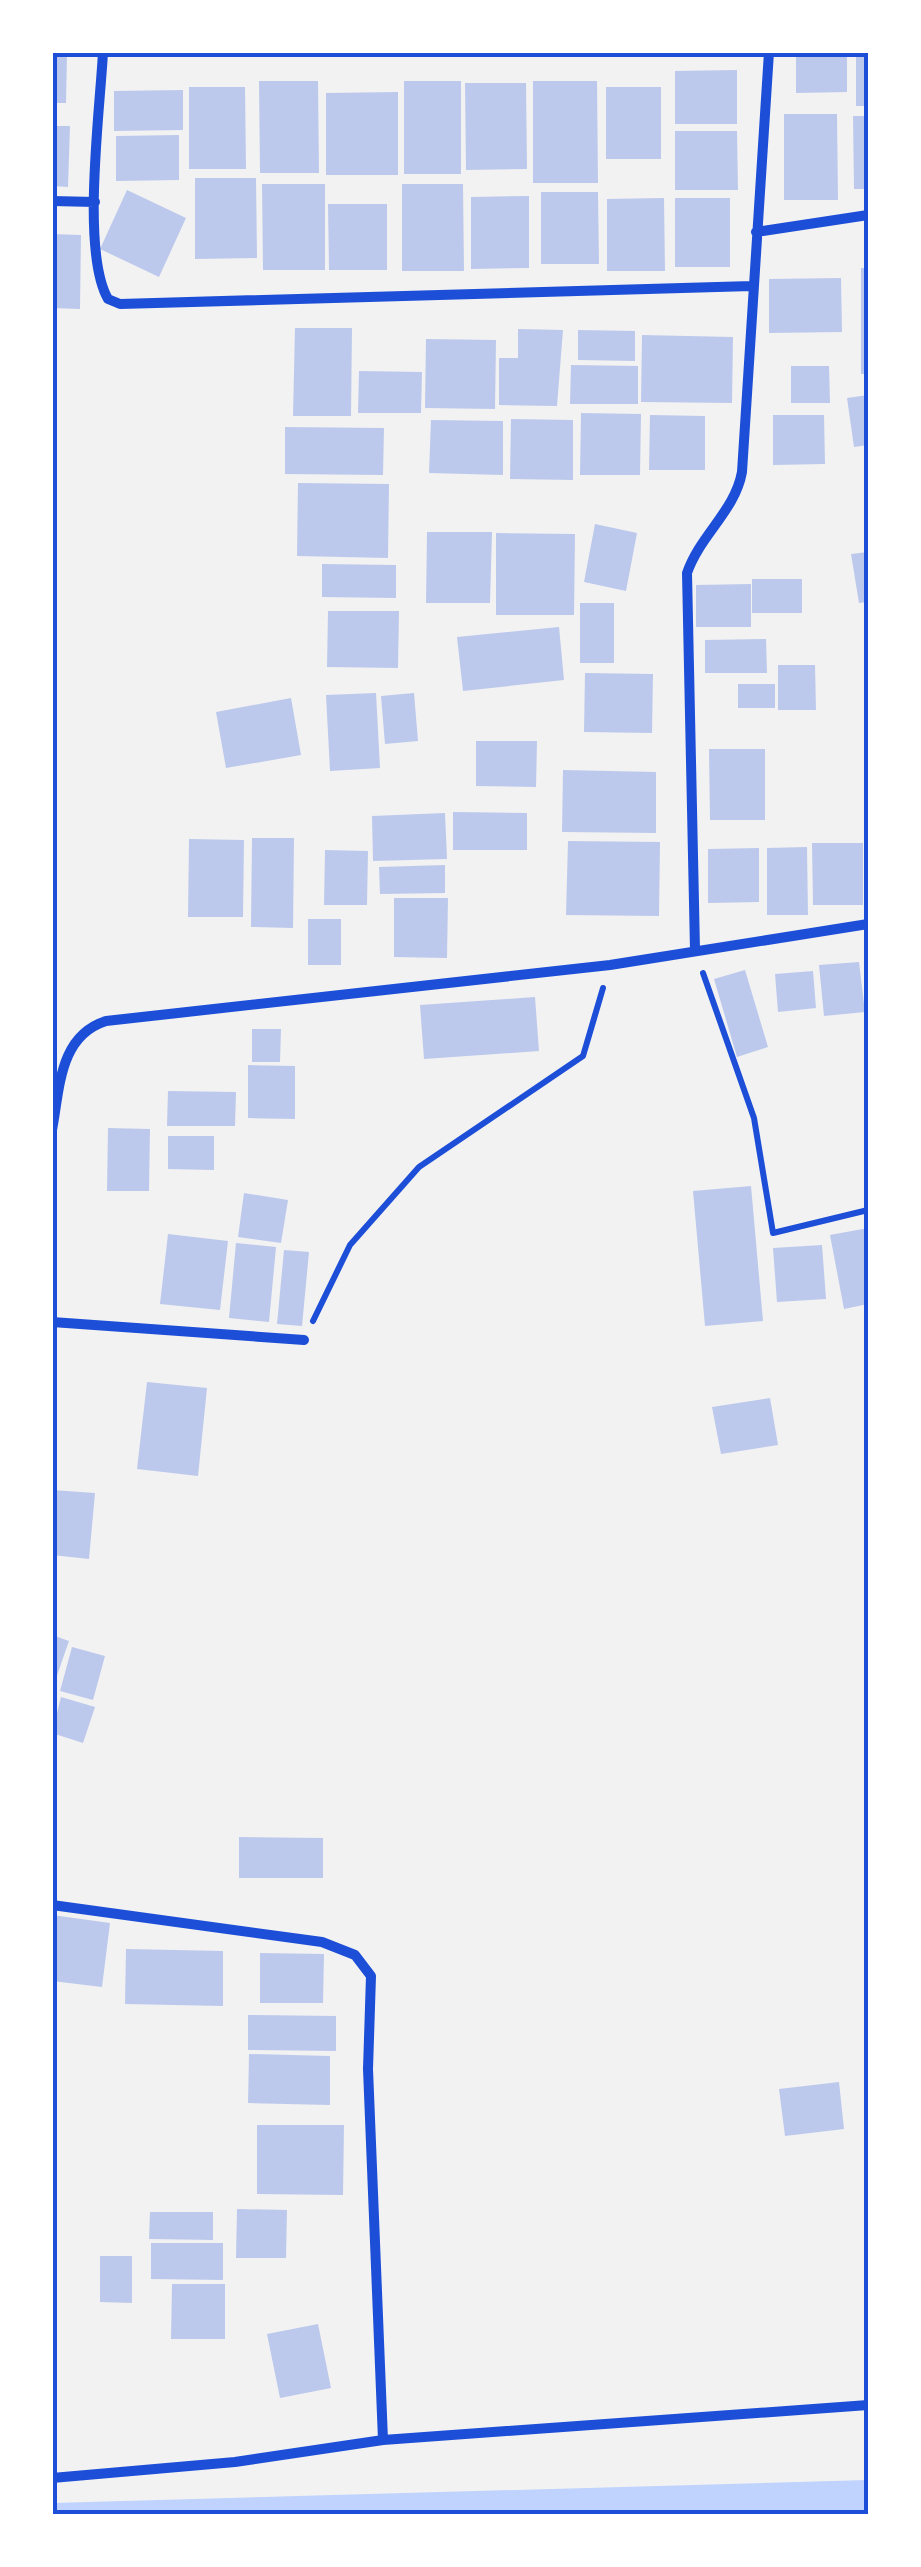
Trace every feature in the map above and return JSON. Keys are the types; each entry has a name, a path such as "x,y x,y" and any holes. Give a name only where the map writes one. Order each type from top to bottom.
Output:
{"street":[{"path":"119,52 103,53 95,202 100,285 108,299 120,304 752,286"},
{"path":"695,950 687,574 692,558 739,489 769,52"},
{"path":"52,201 95,202"},
{"path":"756,232 868,215"},
{"path":"52,1130 69,1052 79,1034 106,1021 610,965 868,924"},
{"path":"52,1322 304,1340"},
{"path":"52,1904 322,1942 355,1955 371,1976 368,2069 384,2440"},
{"path":"52,2478 236,2462 384,2440 868,2405"}],"path":[{"path":"695,950 754,1118 773,1233 868,1210"},
{"path":"304,1340 350,1245 419,1168 583,1056 610,965"}],"water":[{"path":"868,2480 868,2514 52,2514 53,2503"}],"building":[{"path":"796,52 847,52 847,92 796,93"},
{"path":"856,52 868,52 868,106 856,106"},
{"path":"52,55 67,55 66,103 52,103"},
{"path":"737,70 737,124 675,124 675,71"},
{"path":"259,81 318,81 319,173 260,173"},
{"path":"404,81 461,81 461,174 404,174"},
{"path":"533,81 597,81 598,183 533,183"},
{"path":"465,83 526,83 527,169 466,170"},
{"path":"189,87 245,87 246,169 189,169"},
{"path":"606,87 661,87 661,159 606,159"},
{"path":"183,90 183,130 114,131 114,91"},
{"path":"398,92 398,175 326,175 326,93"},
{"path":"784,114 837,114 838,200 784,200"},
{"path":"853,116 868,116 868,189 854,189"},
{"path":"52,126 70,126 68,187 52,186"},
{"path":"675,131 737,131 738,190 675,190"},
{"path":"179,135 179,180 116,181 116,136"},
{"path":"195,178 256,178 257,258 195,259"},
{"path":"262,184 325,184 325,270 263,270"},
{"path":"402,184 463,184 464,271 402,271"},
{"path":"127,190 186,218 159,277 100,249"},
{"path":"541,192 598,192 599,264 541,264"},
{"path":"529,196 529,268 471,269 471,197"},
{"path":"664,198 665,271 607,271 607,199"},
{"path":"675,198 730,198 730,267 675,267"},
{"path":"328,204 387,204 387,270 329,270"},
{"path":"52,234 81,235 80,309 52,308"},
{"path":"861,268 868,268 868,374 861,374"},
{"path":"841,278 842,332 769,333 769,279"},
{"path":"295,328 352,328 351,416 293,416"},
{"path":"518,329 563,330 557,406 499,405 499,358 518,358"},
{"path":"578,330 635,331 635,361 578,360"},
{"path":"642,335 733,337 732,403 641,402"},
{"path":"426,339 496,340 495,409 425,408"},
{"path":"571,365 638,366 638,404 570,404"},
{"path":"791,366 829,366 830,403 791,403"},
{"path":"359,371 422,372 421,413 358,413"},
{"path":"868,395 868,445 854,447 847,398"},
{"path":"581,413 641,414 640,475 580,475"},
{"path":"650,415 705,416 705,470 649,470"},
{"path":"773,415 824,415 825,464 773,465"},
{"path":"511,419 573,420 573,480 510,479"},
{"path":"431,420 503,421 503,475 429,473"},
{"path":"285,427 384,428 383,475 285,474"},
{"path":"298,483 389,484 388,558 297,556"},
{"path":"595,524 637,533 626,591 584,582"},
{"path":"427,532 492,532 490,603 426,603"},
{"path":"496,533 575,534 574,615 496,615"},
{"path":"868,552 868,602 859,603 851,554"},
{"path":"322,564 396,565 396,598 322,597"},
{"path":"752,579 802,579 802,613 752,613"},
{"path":"751,584 751,627 696,627 696,585"},
{"path":"580,603 614,603 614,663 580,663"},
{"path":"328,611 399,611 398,668 327,667"},
{"path":"559,627 564,680 463,691 457,637"},
{"path":"766,639 767,673 705,673 705,640"},
{"path":"778,665 815,665 816,710 778,710"},
{"path":"585,673 653,674 652,733 584,732"},
{"path":"738,684 775,684 775,708 738,708"},
{"path":"376,693 380,768 330,771 326,695"},
{"path":"414,693 418,741 385,744 381,696"},
{"path":"291,698 301,755 226,768 216,712"},
{"path":"476,741 537,741 536,787 476,786"},
{"path":"709,749 765,749 765,820 710,820"},
{"path":"563,770 656,772 656,833 562,832"},
{"path":"453,812 527,813 527,850 453,850"},
{"path":"445,813 447,859 373,861 372,816"},
{"path":"252,838 294,838 293,928 251,927"},
{"path":"189,839 244,840 243,917 188,917"},
{"path":"568,841 660,842 659,916 566,915"},
{"path":"812,843 863,843 863,905 813,905"},
{"path":"807,847 808,915 767,915 767,848"},
{"path":"759,848 759,902 708,903 708,849"},
{"path":"325,850 368,851 367,905 324,905"},
{"path":"445,865 445,893 380,894 379,867"},
{"path":"394,898 448,898 447,958 394,957"},
{"path":"308,919 341,919 341,965 308,965"},
{"path":"859,962 865,1012 824,1016 819,965"},
{"path":"745,970 768,1047 737,1057 714,979"},
{"path":"813,971 816,1008 778,1012 775,974"},
{"path":"535,997 539,1051 424,1059 420,1005"},
{"path":"252,1029 281,1029 280,1062 252,1062"},
{"path":"248,1065 295,1066 295,1119 248,1118"},
{"path":"168,1091 236,1092 235,1126 167,1126"},
{"path":"108,1128 150,1129 149,1191 107,1191"},
{"path":"168,1136 214,1136 214,1170 168,1169"},
{"path":"751,1186 763,1321 705,1326 693,1191"},
{"path":"244,1193 288,1200 281,1243 238,1237"},
{"path":"868,1228 868,1304 844,1309 830,1235"},
{"path":"168,1234 228,1241 220,1310 160,1304"},
{"path":"236,1243 276,1247 269,1322 229,1318"},
{"path":"822,1245 826,1299 777,1302 773,1248"},
{"path":"284,1250 309,1252 302,1326 277,1324"},
{"path":"147,1382 207,1388 198,1476 137,1469"},
{"path":"770,1398 778,1445 721,1454 712,1407"},
{"path":"52,1490 95,1493 89,1559 52,1555"},
{"path":"52,1635 69,1641 53,1687 52,1687"},
{"path":"72,1647 105,1656 93,1700 60,1691"},
{"path":"61,1697 95,1707 83,1743 52,1733"},
{"path":"239,1837 323,1838 323,1878 239,1878"},
{"path":"52,1915 110,1923 102,1987 52,1981"},
{"path":"126,1949 223,1951 223,2006 125,2004"},
{"path":"260,1953 324,1954 323,2003 260,2003"},
{"path":"248,2015 336,2016 336,2051 248,2050"},
{"path":"249,2054 330,2056 330,2105 248,2103"},
{"path":"839,2082 844,2129 785,2136 779,2089"},
{"path":"257,2125 344,2125 343,2195 257,2194"},
{"path":"237,2209 287,2210 286,2258 236,2258"},
{"path":"150,2212 213,2212 213,2240 149,2239"},
{"path":"151,2243 223,2243 223,2280 151,2279"},
{"path":"100,2256 132,2256 132,2303 100,2302"},
{"path":"172,2284 225,2284 225,2339 171,2339"},
{"path":"318,2324 331,2388 280,2398 267,2334"}]}
